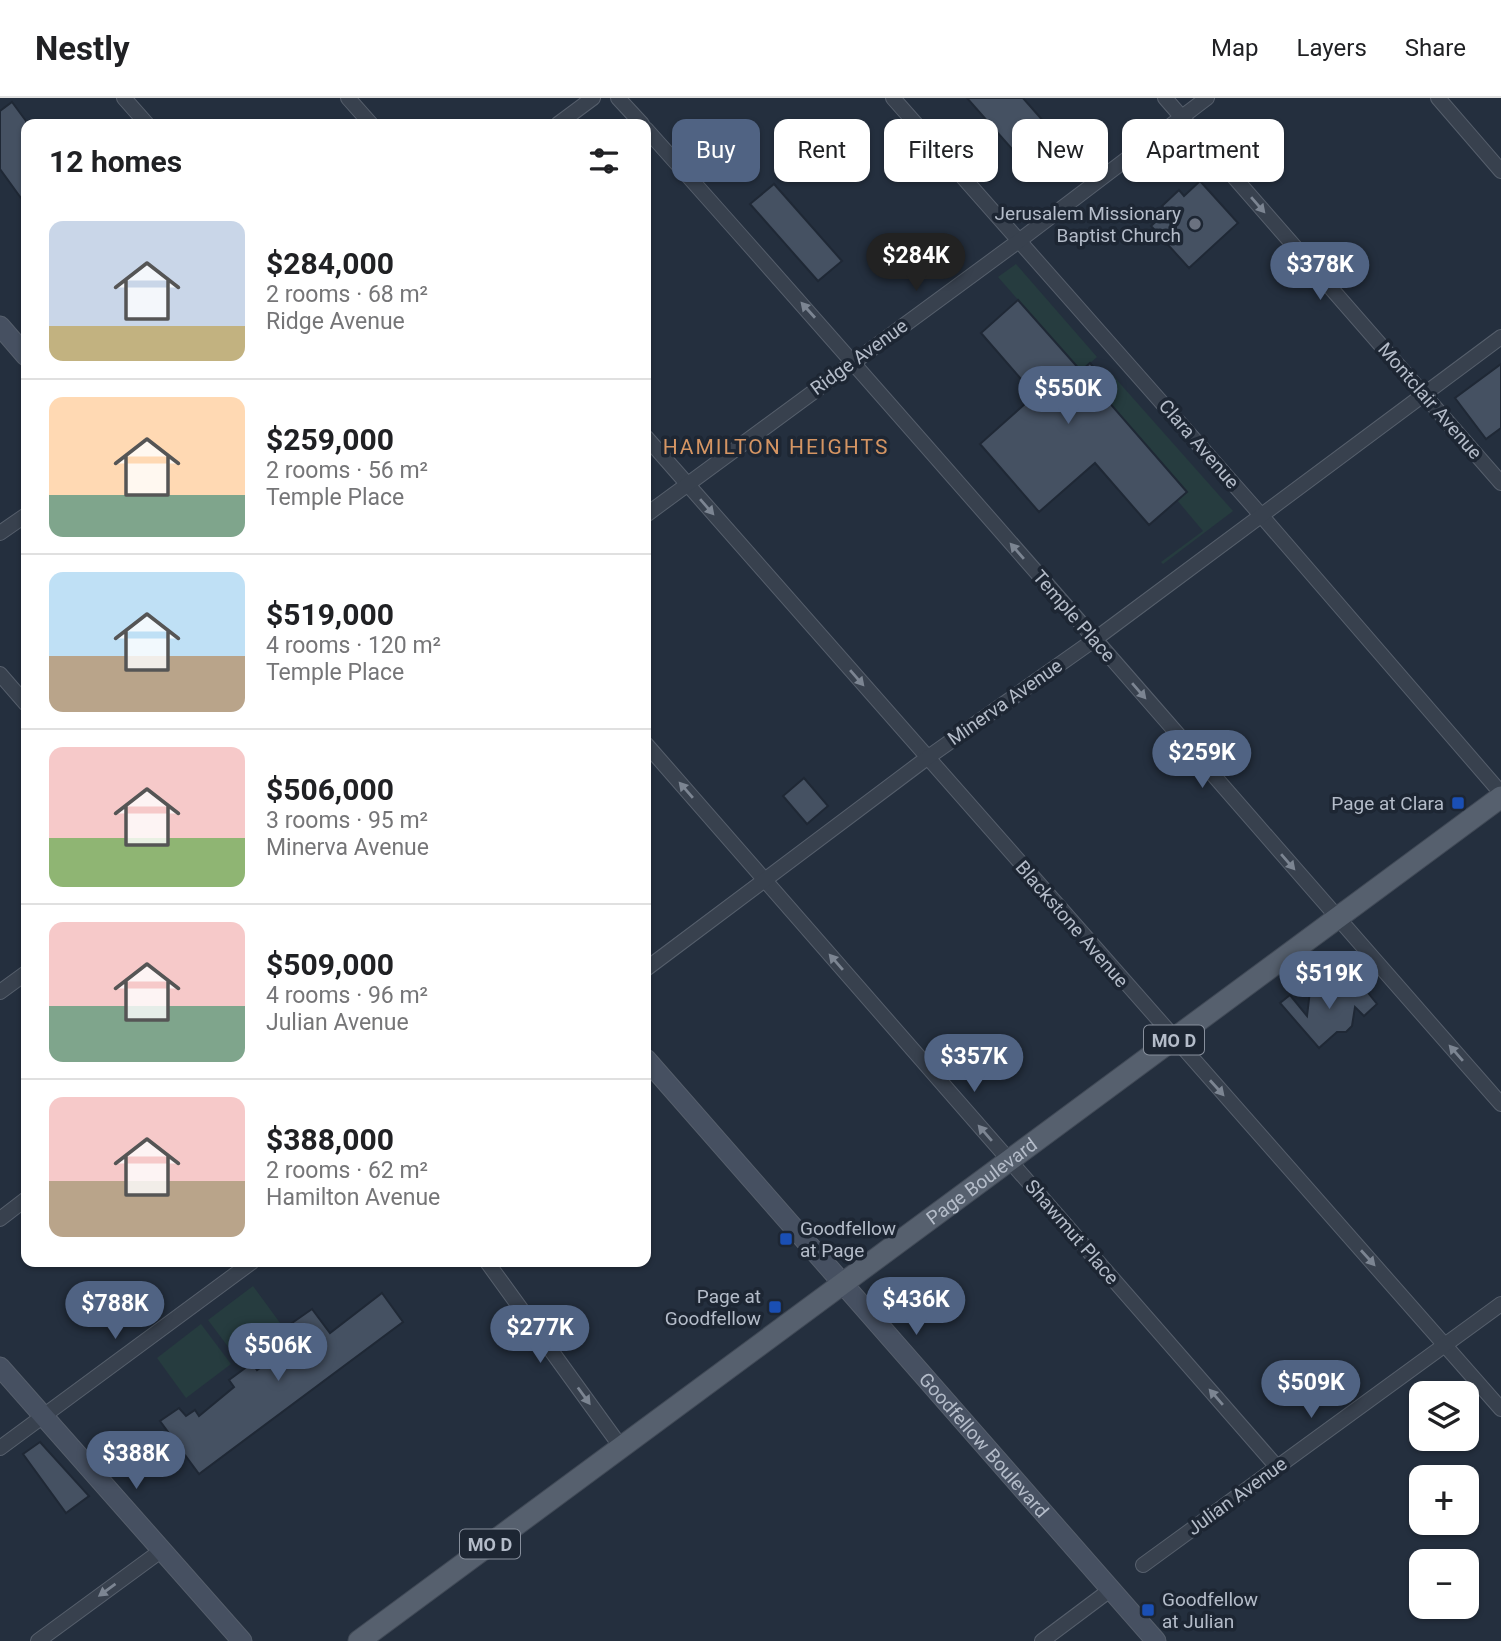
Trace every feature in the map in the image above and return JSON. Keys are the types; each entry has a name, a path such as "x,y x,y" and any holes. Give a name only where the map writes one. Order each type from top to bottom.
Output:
{"main road":[{"path":"0,326 21,350"},
{"name":"Page Boulevard","path":"359,1641 1501,795"},
{"name":"Goodfellow Boulevard","path":"651,1065 1156,1641"},
{"path":"0,1367 242,1641"}],"street":[{"path":"124,98 143,119"},
{"path":"348,98 367,119"},
{"path":"565,119 593,98"},
{"path":"618,98 637,119"},
{"name":"Clara Avenue","path":"893,98 1260,514 1501,795"},
{"name":"Montclair Avenue","path":"1164,98 1501,484"},
{"name":"Ridge Avenue","path":"651,511 1020,240 1207,98"},
{"path":"1438,98 1501,171"},
{"name":"Temple Place","path":"651,135 854,360 1094,640 1501,1104"},
{"name":"Minerva Avenue","path":"651,965 927,758 1094,640 1501,337"},
{"name":"Blackstone Avenue","path":"651,443 1501,1409"},
{"path":"0,533 21,518"},
{"path":"0,674 21,698"},
{"name":"Shawmut Place","path":"651,750 1277,1467"},
{"path":"0,992 21,977"},
{"path":"0,1219 21,1203"},
{"path":"0,1448 245,1267"},
{"path":"491,1267 621,1447"},
{"name":"Julian Avenue","path":"1143,1565 1501,1304"},
{"path":"38,1641 162,1550"},
{"path":"1042,1641 1110,1590"}],"green space":[{"path":"1016,264 1097,357 1081,371 998,277"},
{"path":"1108,370 1233,511 1163,564 1161,562 1203,531 1177,500 1187,491 1093,384"},
{"path":"253,1286 283,1327 238,1360 208,1320"},
{"path":"201,1324 231,1364 186,1398 157,1358"}],"building":[{"path":"967,98 1023,98 1041,119 1012,119 1012,149 998,133 998,119 986,119"},
{"path":"12,102 25,119 21,119 21,198 0,169 0,111"},
{"name":"Jerusalem Missionary Baptist Church","path":"1201,182 1238,223 1189,268 1151,226 1167,211 1162,206 1179,190 1184,196"},
{"path":"774,184 842,261 818,281 750,204"},
{"path":"1018,300 1081,371 1090,363 1102,377 1093,384 1187,492 1149,525 1095,463 1039,512 980,444 1035,395 981,333"},
{"path":"1501,364 1501,428 1486,439 1455,398"},
{"path":"804,778 828,806 807,824 783,796"},
{"path":"1317,985 1365,989 1377,1004 1364,1016 1355,1007 1352,1026 1346,1032 1337,1032 1319,1048 1280,1003 1290,995 1307,1016 1310,991"},
{"path":"382,1293 403,1322 199,1474 160,1421 179,1408 186,1416 195,1410 199,1416 234,1387 229,1380 252,1363 257,1370 292,1346 290,1338 298,1332 292,1323 312,1309 330,1333"},
{"path":"40,1442 89,1496 66,1513 23,1454"}],"place":[{"name":"Jerusalem Missionary Baptist Church","path":"1195,224"},
{"name":"Page at Clara","path":"1458,803"},
{"name":"Goodfellow at Page","path":"786,1239"},
{"name":"Page at Goodfellow","path":"775,1307"},
{"name":"Goodfellow at Julian","path":"1148,1610"}],"district":[{"name":"HAMILTON HEIGHTS","path":"776,447"}]}
